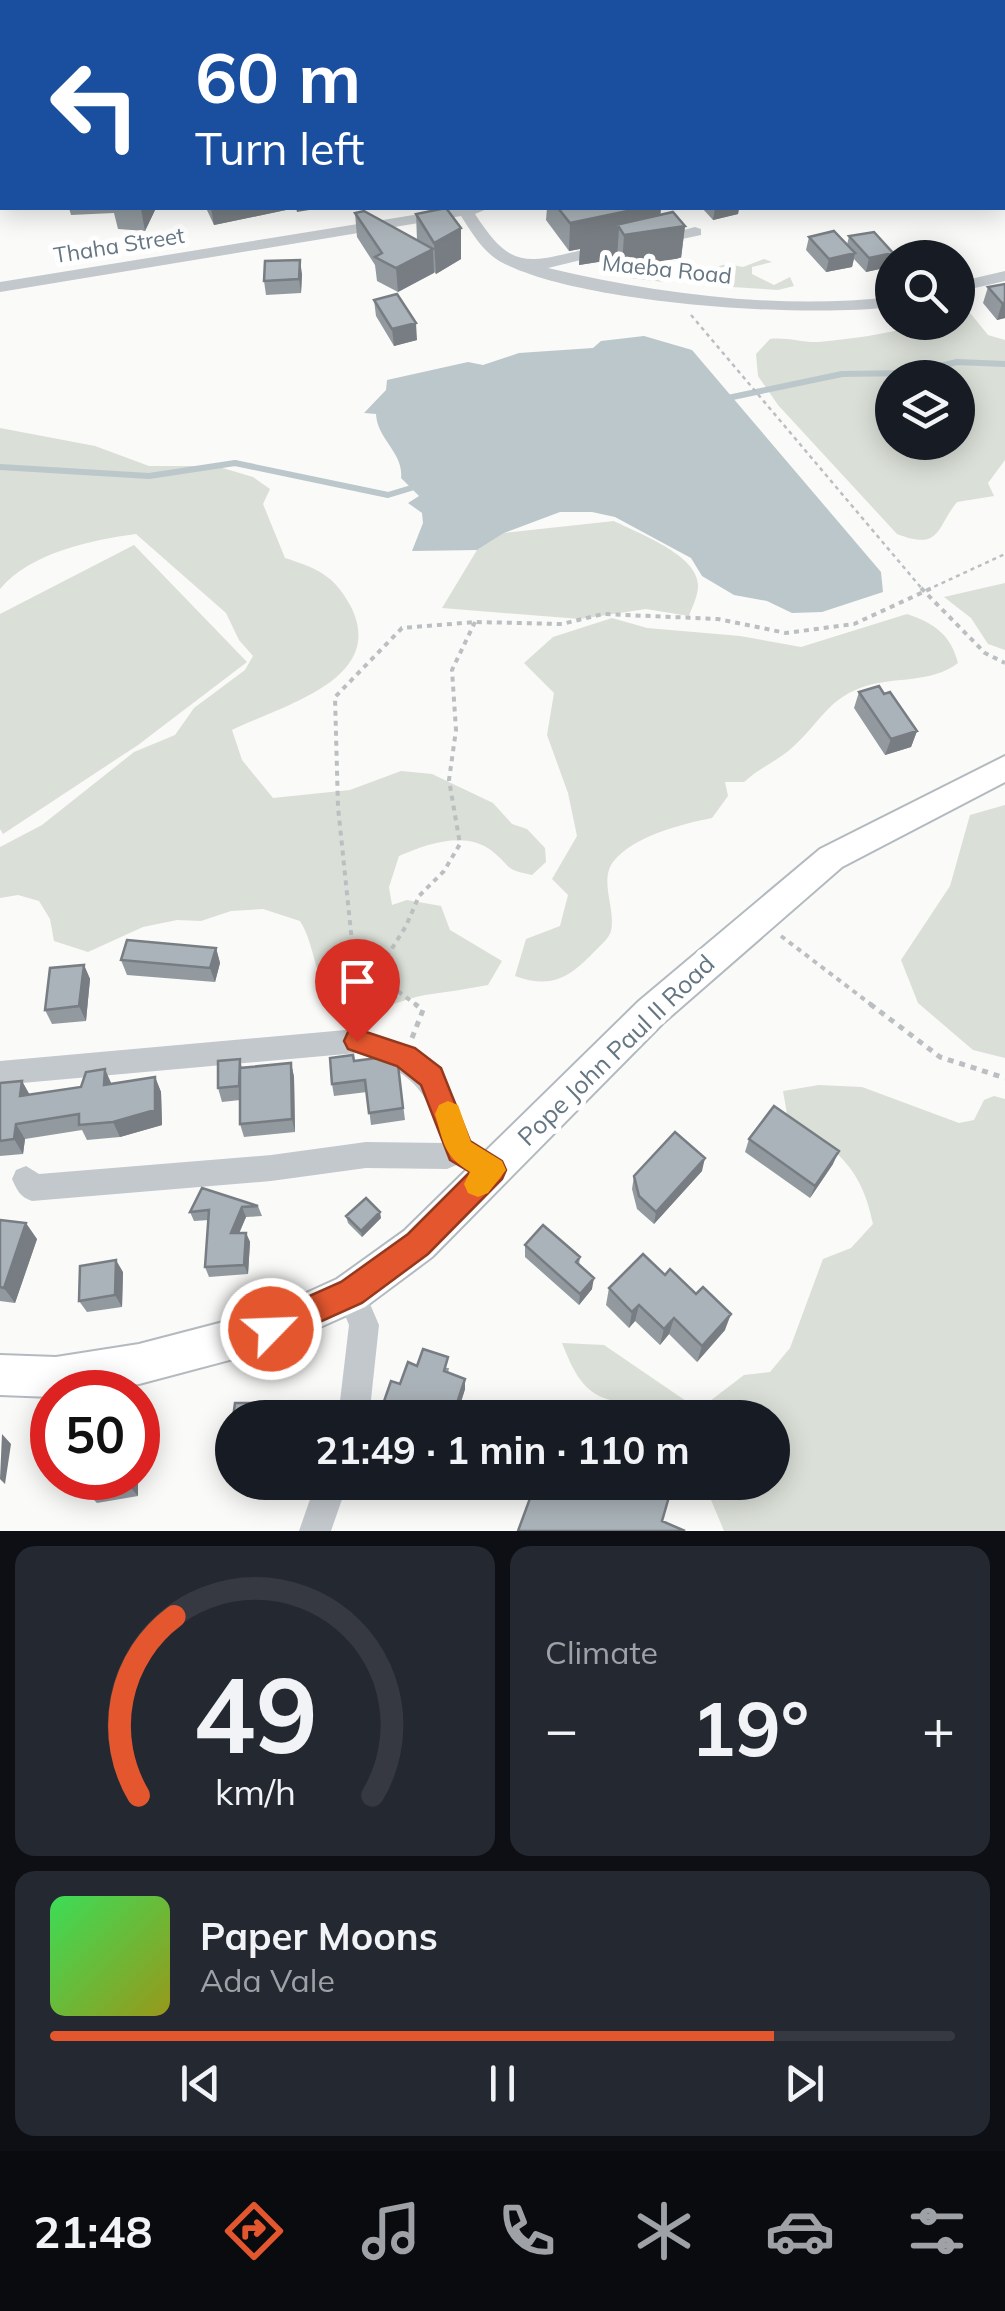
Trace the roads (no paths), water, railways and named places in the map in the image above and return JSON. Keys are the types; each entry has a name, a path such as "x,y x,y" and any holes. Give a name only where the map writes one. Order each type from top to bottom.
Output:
{"main road":[{"name":"Pope John Paul II Road","path":"0,1375 56,1377 139,1364 271,1329 351,1292 418,1244 650,1012 831,858 1005,768"}],"street":[{"path":"1005,80 1005,88"},
{"name":"Thaha Street","path":"0,288 459,210"},
{"name":"Maeba Road","path":"472,210 490,248 529,268 600,285 838,309 875,304"},
{"path":"529,268 695,232"},
{"path":"975,283 1005,276"},
{"path":"0,1073 357,1041 406,1057 431,1077 460,1150 492,1170"},
{"path":"26,1178 32,1188 271,1168 366,1155 446,1156 460,1150"},
{"path":"351,1292 364,1325 356,1400"},
{"path":"315,1531 326,1500"}],"waterway":[{"path":"723,399 842,374 911,373 957,362 1005,364"},
{"path":"0,467 149,476 235,463 388,495 421,485"}]}
